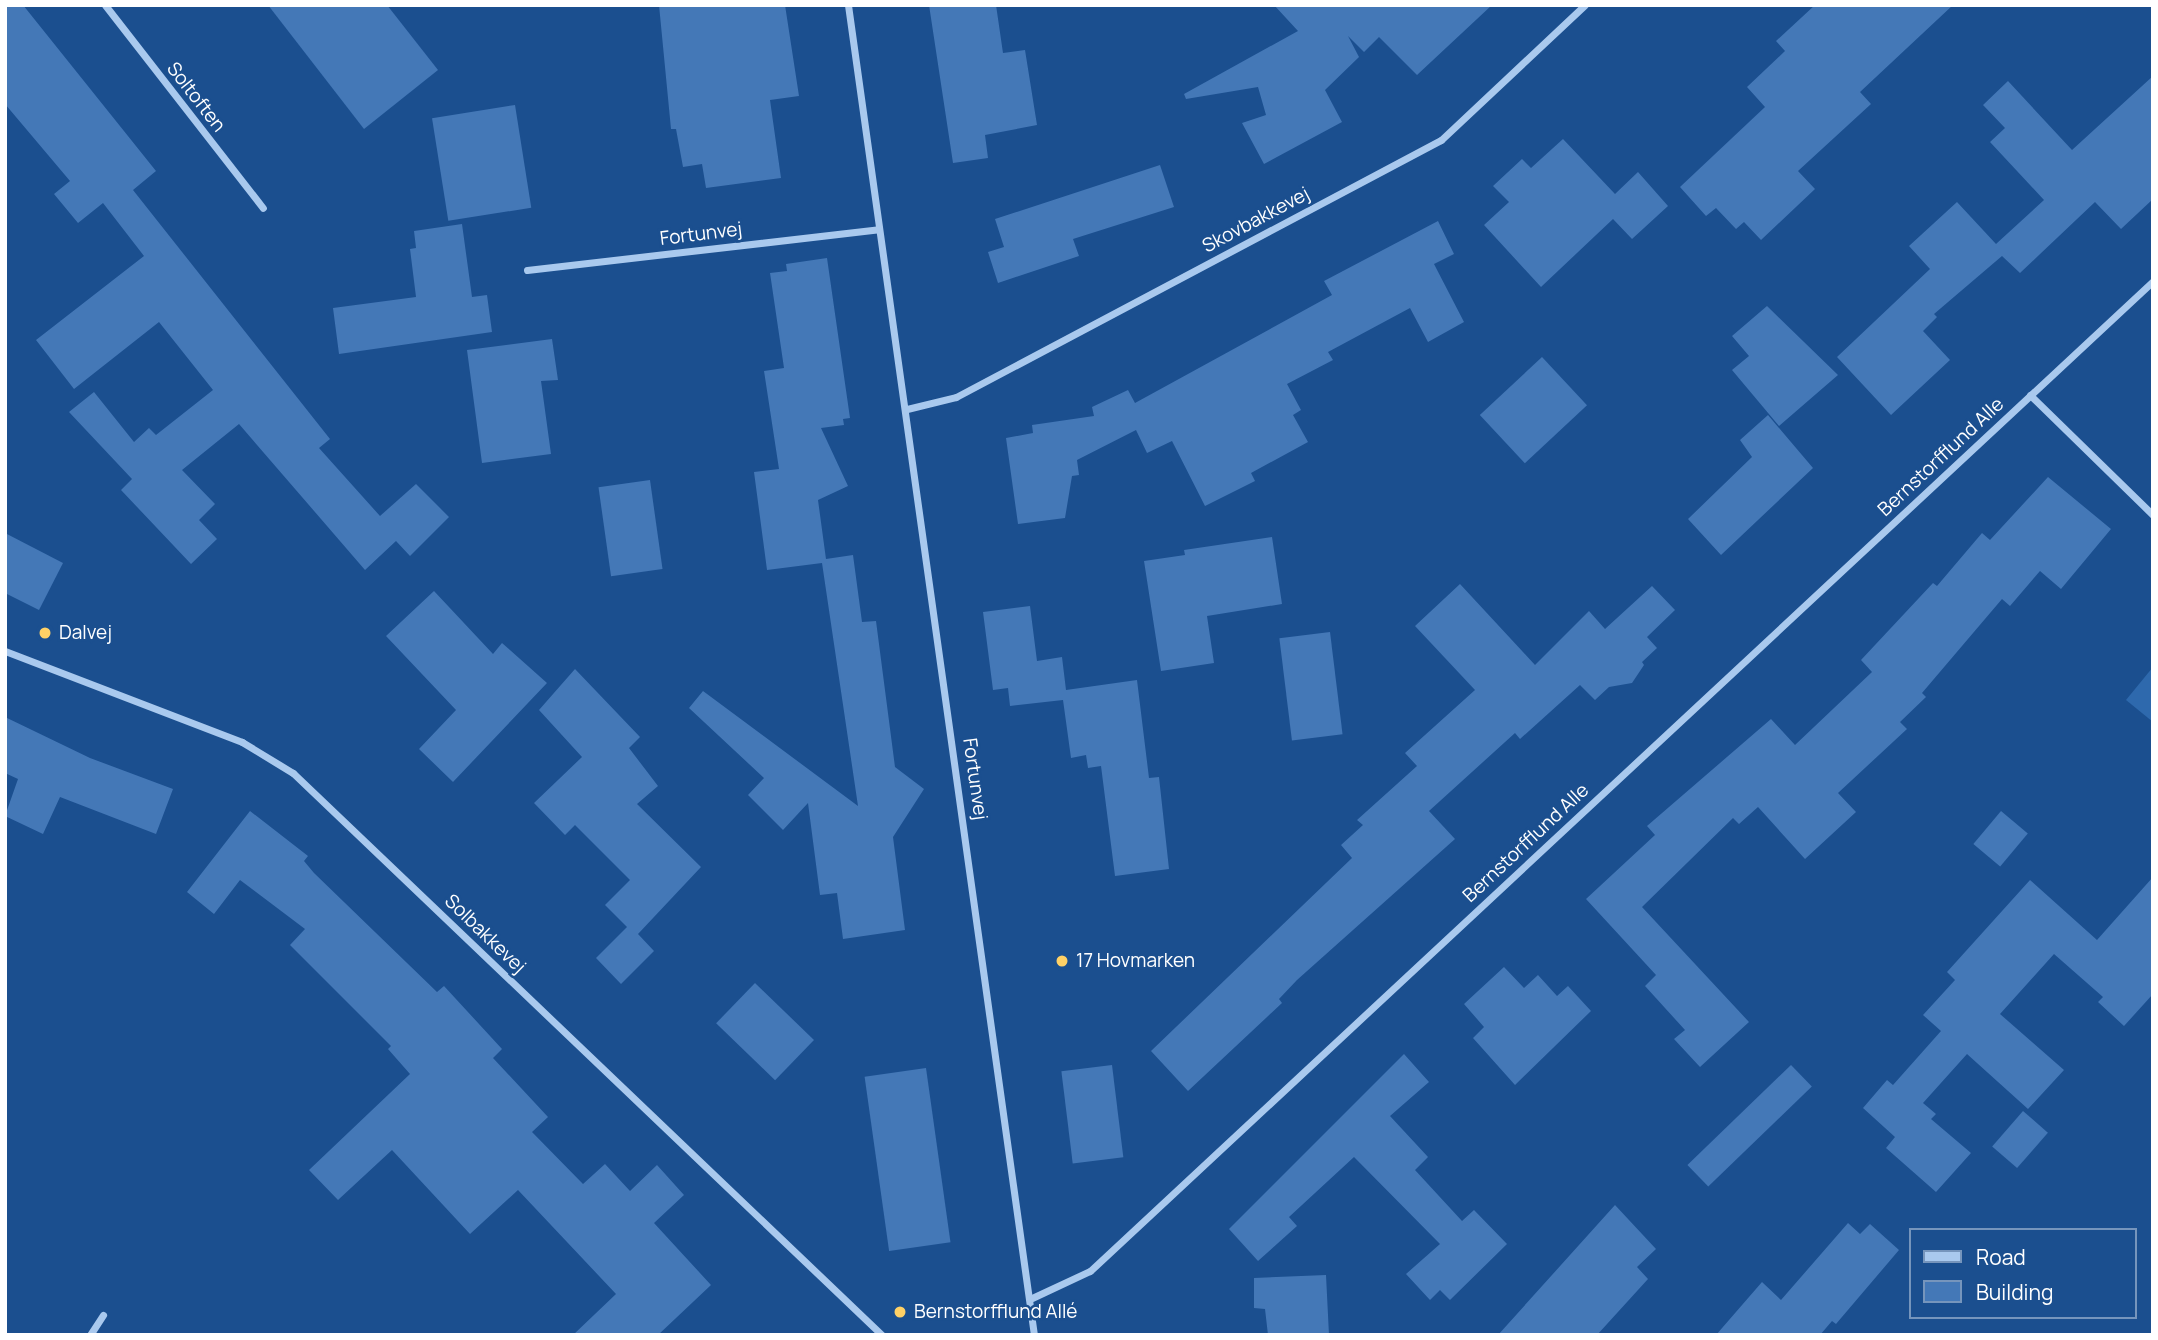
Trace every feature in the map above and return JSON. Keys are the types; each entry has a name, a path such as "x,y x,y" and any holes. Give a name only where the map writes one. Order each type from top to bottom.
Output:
{"street":[{"name":"Soltoften","path":"105,5 263,208"},
{"name":"Fortunvej","path":"848,5 1032,1297 1034,1335"},
{"name":"Skovbakkevej","path":"907,409 956,397 1441,139 1585,5"},
{"name":"Fortunvej","path":"527,270 879,229"},
{"name":"Bernstorfflund Alle","path":"1032,1297 1090,1271 2153,281"},
{"name":"Bernstorfflund Alle","path":"2031,395 2153,515"},
{"name":"Solbakkevej","path":"5,651 242,742 293,773 882,1335"},
{"path":"90,1335 103,1314"}],"shaded area":[{"path":"2153,667 2153,722 2126,700"}],"building":[{"path":"5,5 23,5 156,171 133,190 330,439 319,448 380,516 416,484 449,517 410,556 396,541 365,570 239,424 182,470 215,504 199,520 217,539 191,564 121,490 132,479 69,412 94,392 134,442 149,428 156,435 213,390 159,322 74,389 36,340 144,256 103,203 78,223 54,194 70,181 5,104"},
{"path":"268,5 387,5 438,70 364,129"},
{"path":"659,5 785,5 799,96 770,100 781,178 706,188 702,164 683,167 676,129 671,129"},
{"path":"929,5 996,5 1003,53 1025,50 1037,125 985,135 988,158 953,163"},
{"path":"1274,5 1492,5 1417,75 1379,37 1364,52 1348,36 1359,57 1325,90 1342,122 1264,164 1242,123 1266,115 1258,87 1186,99 1184,94 1298,31"},
{"path":"1815,5 1953,5 1860,92 1871,104 1798,171 1815,189 1761,240 1744,222 1736,229 1716,208 1706,216 1680,187 1765,107 1747,87 1785,51 1776,41"},
{"path":"2153,76 2153,199 2121,229 2095,202 2020,273 2002,256 1934,314 1937,317 1923,331 1950,360 1891,415 1837,357 1930,269 1909,246 1957,202 1996,244 2044,200 1990,142 2005,128 1983,105 2008,81 2072,150"},
{"path":"515,105 531,208 448,221 432,118"},
{"path":"1563,139 1615,194 1638,172 1668,206 1632,239 1613,219 1541,287 1484,225 1509,202 1493,186 1522,159 1531,168"},
{"path":"1160,165 1174,207 1073,239 1079,256 998,283 988,252 1004,247 995,219"},
{"path":"1438,221 1454,254 1434,264 1464,322 1428,342 1410,308 1328,352 1333,360 1287,384 1301,410 1293,415 1308,442 1251,473 1255,481 1205,506 1172,441 1147,453 1136,430 1077,460 1079,475 1072,476 1065,518 1018,524 1006,438 1033,433 1032,425 1094,416 1092,407 1128,390 1135,403 1332,295 1324,281"},
{"path":"462,224 472,297 487,295 492,332 339,354 333,308 416,297 410,249 416,248 414,231"},
{"path":"827,258 850,418 843,419 844,425 821,428 848,486 818,500 826,559 853,555 862,622 876,621 895,767 924,789 893,837 905,930 843,939 837,893 820,895 808,803 783,830 748,795 764,778 689,708 703,691 858,806 822,563 767,570 754,472 779,469 764,371 784,368 770,273 787,271 786,264"},
{"path":"1767,306 1838,375 1779,426 1732,370 1749,356 1732,336"},
{"path":"552,339 558,380 541,381 551,454 482,463 467,350"},
{"path":"1542,357 1587,405 1525,463 1480,415"},
{"path":"1768,415 1813,468 1721,555 1688,519 1752,457 1740,440"},
{"path":"2048,477 2111,529 2061,589 2040,571 2010,606 2002,599 1922,693 1926,697 1900,722 1907,729 1838,793 1856,812 1805,859 1758,807 1739,824 1733,818 1642,907 1749,1022 1700,1067 1674,1039 1685,1030 1645,986 1656,975 1586,899 1655,835 1647,826 1771,719 1795,745 1872,672 1861,660 1933,583 1937,586 1982,533 1990,540"},
{"path":"650,480 663,569 611,576 599,487"},
{"path":"5,533 63,563 39,610 5,593"},
{"path":"1272,537 1282,604 1207,616 1214,663 1161,671 1144,561 1185,555 1184,550"},
{"path":"1460,584 1535,665 1589,611 1605,629 1652,586 1675,610 1647,637 1657,648 1642,662 1644,665 1632,683 1609,687 1595,700 1580,685 1520,739 1515,733 1429,811 1455,839 1297,980 1279,999 1282,1003 1188,1091 1151,1051 1352,858 1341,845 1363,825 1357,820 1417,766 1405,753 1475,690 1415,626"},
{"path":"434,591 493,654 502,643 547,683 453,782 419,749 456,710 386,636"},
{"path":"1030,606 1037,661 1062,657 1066,690 1137,680 1149,778 1159,777 1169,869 1115,876 1101,766 1088,768 1086,755 1071,758 1063,700 1010,706 1008,688 993,690 983,612"},
{"path":"1330,632 1343,734 1292,740 1279,638"},
{"path":"575,669 640,737 629,748 658,786 637,804 701,867 638,934 654,951 621,984 596,958 627,927 605,905 630,880 575,825 565,835 534,803 582,757 539,710"},
{"path":"5,717 90,758 173,789 156,834 60,797 43,834 5,816 18,779 5,773"},
{"path":"250,811 308,856 304,861 314,873 437,992 444,986 502,1049 493,1058 548,1117 532,1132 583,1184 605,1164 630,1191 657,1165 684,1195 654,1223 711,1285 658,1335 573,1335 616,1294 518,1190 470,1234 392,1150 338,1200 309,1170 410,1074 388,1049 391,1046 290,945 305,929 240,880 214,914 187,892"},
{"path":"2001,811 2028,833 2000,866 1973,844"},
{"path":"2153,877 2153,994 2124,1026 2098,1002 2103,997 2054,954 2000,1014 2064,1070 2028,1109 1967,1054 1923,1103 1936,1114 1931,1119 1971,1153 1936,1192 1886,1148 1895,1137 1863,1108 1887,1080 1893,1085 1941,1031 1923,1015 1955,980 1947,972 2030,880 2097,940"},
{"path":"1504,967 1524,988 1538,975 1557,996 1568,986 1591,1011 1515,1085 1473,1038 1484,1027 1464,1004"},
{"path":"755,983 814,1040 775,1080 716,1023"},
{"path":"1404,1054 1429,1082 1390,1116 1428,1157 1415,1170 1462,1221 1474,1210 1507,1244 1450,1300 1440,1290 1430,1300 1406,1274 1440,1244 1354,1157 1289,1217 1297,1226 1258,1261 1229,1229"},
{"path":"1112,1065 1123,1157 1073,1164 1061,1071"},
{"path":"1791,1065 1812,1087 1708,1187 1687,1165"},
{"path":"926,1068 950,1242 889,1251 865,1077"},
{"path":"2023,1111 2048,1133 2017,1168 1992,1146"},
{"path":"1615,1205 1656,1249 1637,1267 1648,1279 1597,1335 1498,1335"},
{"path":"1848,1223 1860,1234 1870,1224 1899,1250 1836,1324 1832,1321 1820,1335 1716,1335 1762,1282 1781,1300"},
{"path":"1326,1275 1329,1335 1268,1335 1265,1309 1254,1308 1254,1278"}],"place":[{"name":"Dalvej","path":"45,633"},
{"name":"17 Hovmarken","path":"1062,961"},
{"name":"Bernstorfflund Allé","path":"900,1312"}]}
